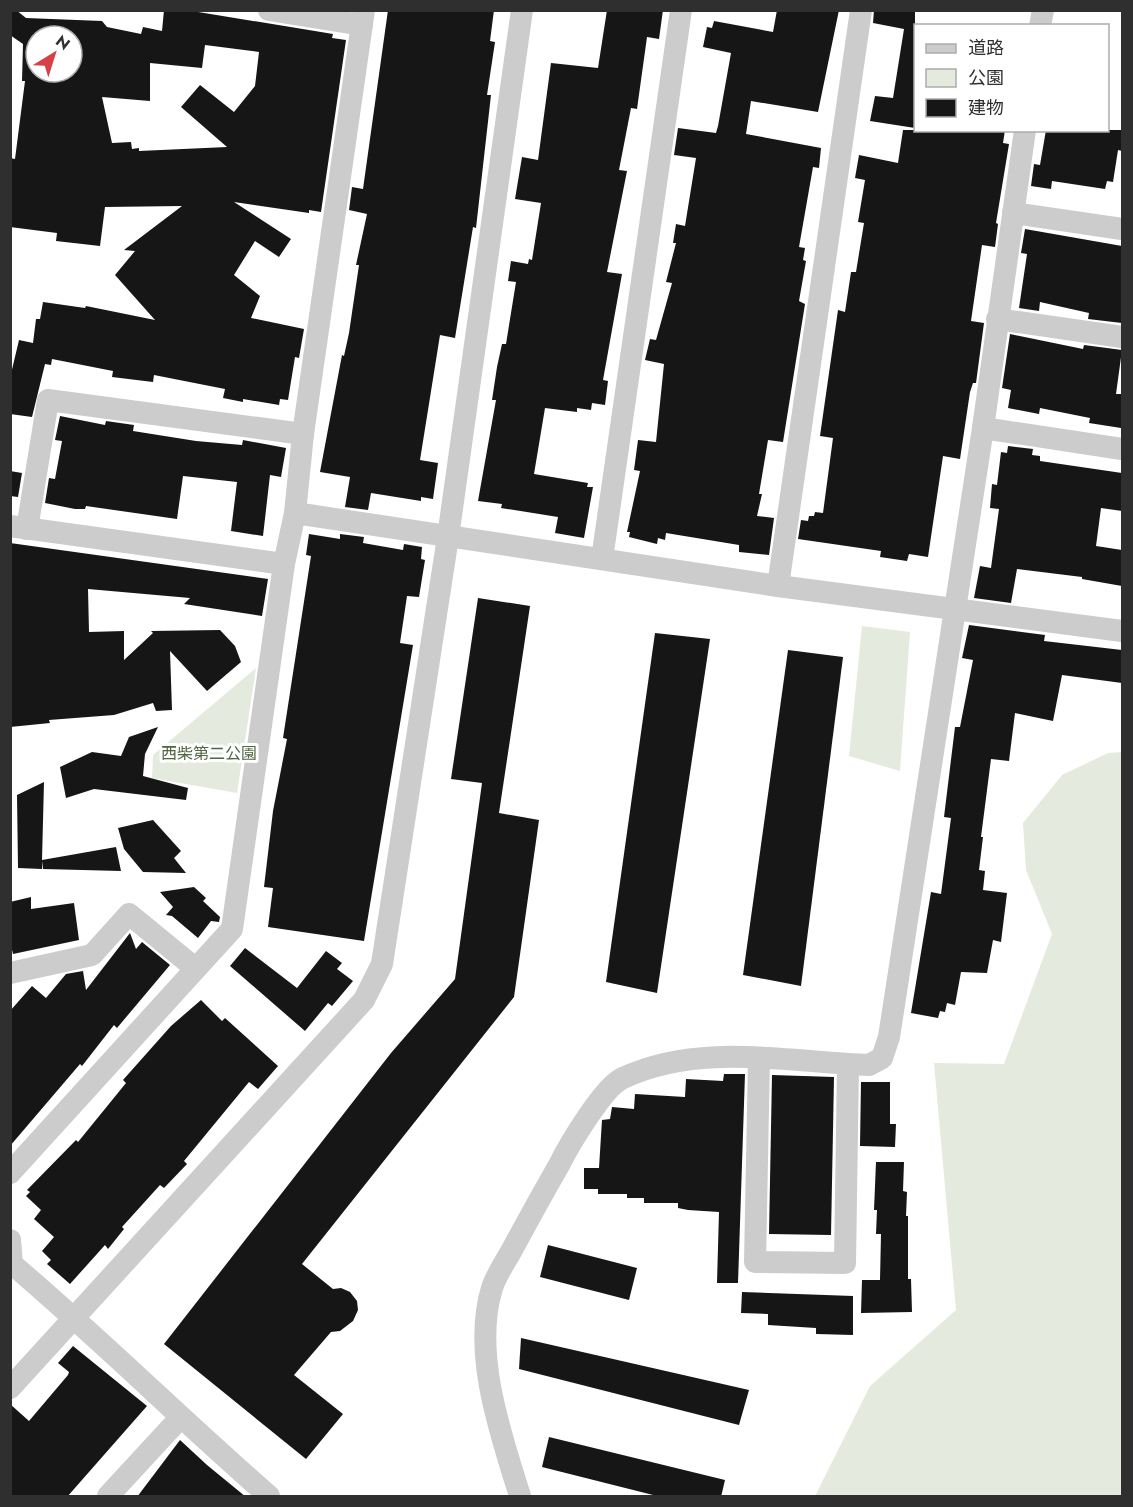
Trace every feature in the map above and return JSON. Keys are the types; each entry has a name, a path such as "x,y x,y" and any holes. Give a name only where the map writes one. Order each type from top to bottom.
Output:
{"street":[{"path":"10,1173 232,929 284,564 295,513 303,434 363,18 269,10"},
{"path":"10,1388 364,1000 382,964 447,537 522,10"},
{"path":"602,559 681,10"},
{"path":"778,586 861,10"},
{"path":"520,1497 501,1436 486,1359 486,1318 492,1287 570,1144 620,1078 669,1062 719,1057 869,1065 882,1058 889,1037 983,428 1025,132"},
{"path":"1013,213 1122,229"},
{"path":"998,319 1122,337"},
{"path":"284,564 19,527 48,400 303,434"},
{"path":"983,428 1122,449"},
{"path":"295,513 778,586 1122,631"},
{"path":"10,973 92,955 129,914 195,968"},
{"path":"759,1058 755,1262 855,1264 848,1064"},
{"path":"10,1240 12,1264 75,1317 180,1418 269,1497"},
{"path":"108,1497 180,1418"}],"green space":[{"path":"862,626 910,632 900,771 849,756"},
{"name":"西柴第二公園","path":"256,668 237,793 152,778 153,755"},
{"path":"1122,752 1122,1496 815,1496 870,1386 956,1310 934,1063 1004,1064 1052,934 1026,870 1023,823 1062,775 1108,753"}],"building":[{"path":"10,10 16,10 26,18 102,21 107,27 141,34 143,27 162,31 164,10 186,10 333,34 332,38 346,40 321,212 309,210 309,213 234,202 291,239 279,257 255,241 234,275 260,296 251,318 304,329 299,358 295,357 288,400 280,399 279,405 243,399 243,402 223,398 225,389 154,375 153,382 112,377 113,371 52,359 51,365 45,364 32,417 10,414 10,378 19,340 33,343 36,319 40,319 43,302 85,308 86,306 155,320 115,275 135,251 124,250 182,206 105,207 100,246 56,241 57,233 10,227 10,158 15,159 25,84 84,84 84,24 24,24 24,81 22,81 23,44 10,35","holes":["205,45 259,52 255,86 234,112 200,85 181,107 227,147 139,151 139,148 132,149 131,142 112,143 102,97 150,101 150,63 202,68"]},
{"path":"388,10 494,10 490,41 495,42 487,95 491,95 476,228 473,227 455,338 440,335 420,460 438,463 433,499 421,497 421,501 371,493 368,510 345,507 350,477 320,472 342,355 344,356 349,333 359,265 356,265 367,214 349,210 352,187 363,189"},
{"path":"607,10 663,10 659,39 647,37 637,109 631,108 619,170 627,171 607,272 622,274 603,380 608,381 605,405 592,403 591,410 577,408 577,412 545,408 534,474 588,483 587,487 593,487 584,538 555,533 558,517 501,508 502,504 478,501 496,400 492,400 497,367 502,344 506,344 516,282 508,281 511,261 528,264 529,259 532,260 541,203 515,199 522,157 538,160 551,63 598,68"},
{"path":"777,10 839,10 818,112 751,101 746,134 821,148 819,168 813,167 799,247 805,248 803,260 806,261 799,301 805,304 783,442 768,440 759,494 762,494 757,516 774,518 769,555 739,552 739,545 666,533 665,540 658,538 657,544 629,537 630,532 627,532 640,471 634,470 638,440 656,442 664,364 645,360 650,339 656,340 672,283 666,282 676,243 673,243 676,224 685,226 696,158 674,155 678,128 716,133 731,53 703,47 707,27 712,28 714,21 773,32"},
{"path":"874,10 915,10 914,128 870,121 875,96 893,98 904,29 873,23"},
{"path":"903,130 1005,132 1003,143 1009,144 996,223 998,224 995,247 982,245 971,321 984,323 976,383 973,383 970,392 960,459 943,456 928,557 909,554 907,561 880,557 881,551 798,539 801,520 808,521 809,516 814,516 815,512 823,513 833,438 820,436 838,310 845,312 851,272 856,272 864,223 858,222 865,180 855,178 859,155 898,163"},
{"path":"1122,130 1122,151 1118,150 1113,182 1107,181 1105,189 1052,181 1051,189 1031,186 1034,164 1040,165 1046,132"},
{"path":"1025,229 1122,246 1122,323 1088,319 1089,313 1040,302 1039,311 1019,308 1027,254 1021,253"},
{"path":"1010,334 1083,349 1084,345 1122,350 1116,394 1122,394 1121,428 1089,423 1090,418 1040,408 1039,414 1008,408 1011,390 1002,388"},
{"path":"60,416 105,425 106,421 134,425 133,431 196,441 242,445 243,440 286,448 281,477 270,475 263,536 231,531 237,482 183,476 177,519 86,506 85,509 75,509 45,503 49,478 55,479 62,441 55,440"},
{"path":"1008,446 1033,449 1032,455 1040,456 1040,461 1122,473 1122,511 1101,508 1096,546 1122,550 1122,586 1082,579 1082,577 1017,569 1011,603 974,598 980,566 991,568 999,509 990,508 992,484 997,485 1001,452 1007,453"},
{"path":"10,471 22,473 18,497 10,496"},
{"path":"309,534 340,539 340,534 364,537 363,543 403,550 404,544 422,547 421,559 425,560 419,597 407,596 400,643 413,645 364,941 268,927 273,888 264,887 273,811 287,739 283,738 311,556 306,555"},
{"path":"10,543 268,579 262,616 184,604 190,598 88,589 89,632 124,631 124,660 153,633 151,631 220,630 235,646 241,662 207,691 170,651 172,710 156,711 153,703 114,715 49,720 50,723 10,727"},
{"path":"478,598 530,606 499,813 539,820 514,997 302,1264 333,1289 341,1288 350,1292 357,1301 358,1310 353,1321 340,1331 331,1332 294,1375 343,1414 306,1459 164,1344 391,1053 455,979 482,783 451,779"},
{"path":"969,625 1045,635 1044,641 1122,650 1122,683 1062,675 1053,721 1015,713 1009,761 991,759 981,837 983,837 979,870 985,871 983,890 1007,893 1001,942 993,940 987,973 961,972 955,1005 947,1003 945,1012 940,1011 938,1018 911,1013 931,892 941,894 951,818 944,817 955,727 960,727 973,660 962,658"},
{"path":"655,633 710,639 657,993 606,982"},
{"path":"788,650 843,657 801,986 743,975"},
{"path":"158,727 145,754 143,776 188,788 186,800 94,789 66,798 60,767 92,752 121,756 129,737"},
{"path":"44,782 42,860 116,847 121,871 43,869 42,861 42,869 18,868 17,795"},
{"path":"153,820 181,851 174,858 186,873 143,872 124,849 118,828"},
{"path":"194,887 206,898 203,901 220,917 219,922 211,921 198,938 172,916 166,915 173,907 160,892"},
{"path":"31,897 31,909 74,903 79,940 13,954 10,941 10,902"},
{"path":"130,933 136,949 142,942 170,965 117,1028 114,1025 82,1066 80,1064 10,1146 10,1011 32,986 46,998 66,974 83,971 86,990"},
{"path":"245,948 297,988 326,951 342,963 337,969 353,981 332,1006 328,1003 305,1031 230,966"},
{"path":"201,1000 222,1021 225,1018 278,1066 258,1089 249,1082 184,1161 187,1164 164,1188 160,1185 122,1227 124,1229 108,1249 105,1245 70,1284 47,1264 51,1260 42,1251 54,1237 34,1219 41,1210 26,1196 30,1192 27,1190 76,1140 78,1142 126,1083 123,1080 171,1026"},
{"path":"724,1074 745,1074 738,1283 717,1283 719,1212 678,1208 678,1203 644,1203 644,1198 627,1198 627,1194 598,1194 598,1189 584,1189 584,1168 599,1168 602,1120 610,1119 612,1107 634,1109 635,1094 685,1097 686,1079 723,1081"},
{"path":"772,1075 834,1077 831,1235 769,1234"},
{"path":"861,1082 890,1082 890,1124 896,1124 895,1147 860,1146"},
{"path":"876,1162 904,1162 903,1191 907,1192 908,1279 911,1279 912,1312 861,1313 862,1280 880,1280 881,1234 876,1234 877,1210 874,1210"},
{"path":"548,1245 637,1268 629,1300 540,1277"},
{"path":"742,1292 853,1296 853,1335 816,1334 816,1328 768,1325 768,1314 741,1313"},
{"path":"521,1338 749,1390 739,1425 519,1369"},
{"path":"73,1346 147,1406 67,1497 10,1497 10,1404 29,1421 68,1375 69,1372 58,1363"},
{"path":"549,1437 725,1480 721,1497 661,1497 542,1467"},
{"path":"180,1440 207,1465 246,1497 137,1497"}]}
